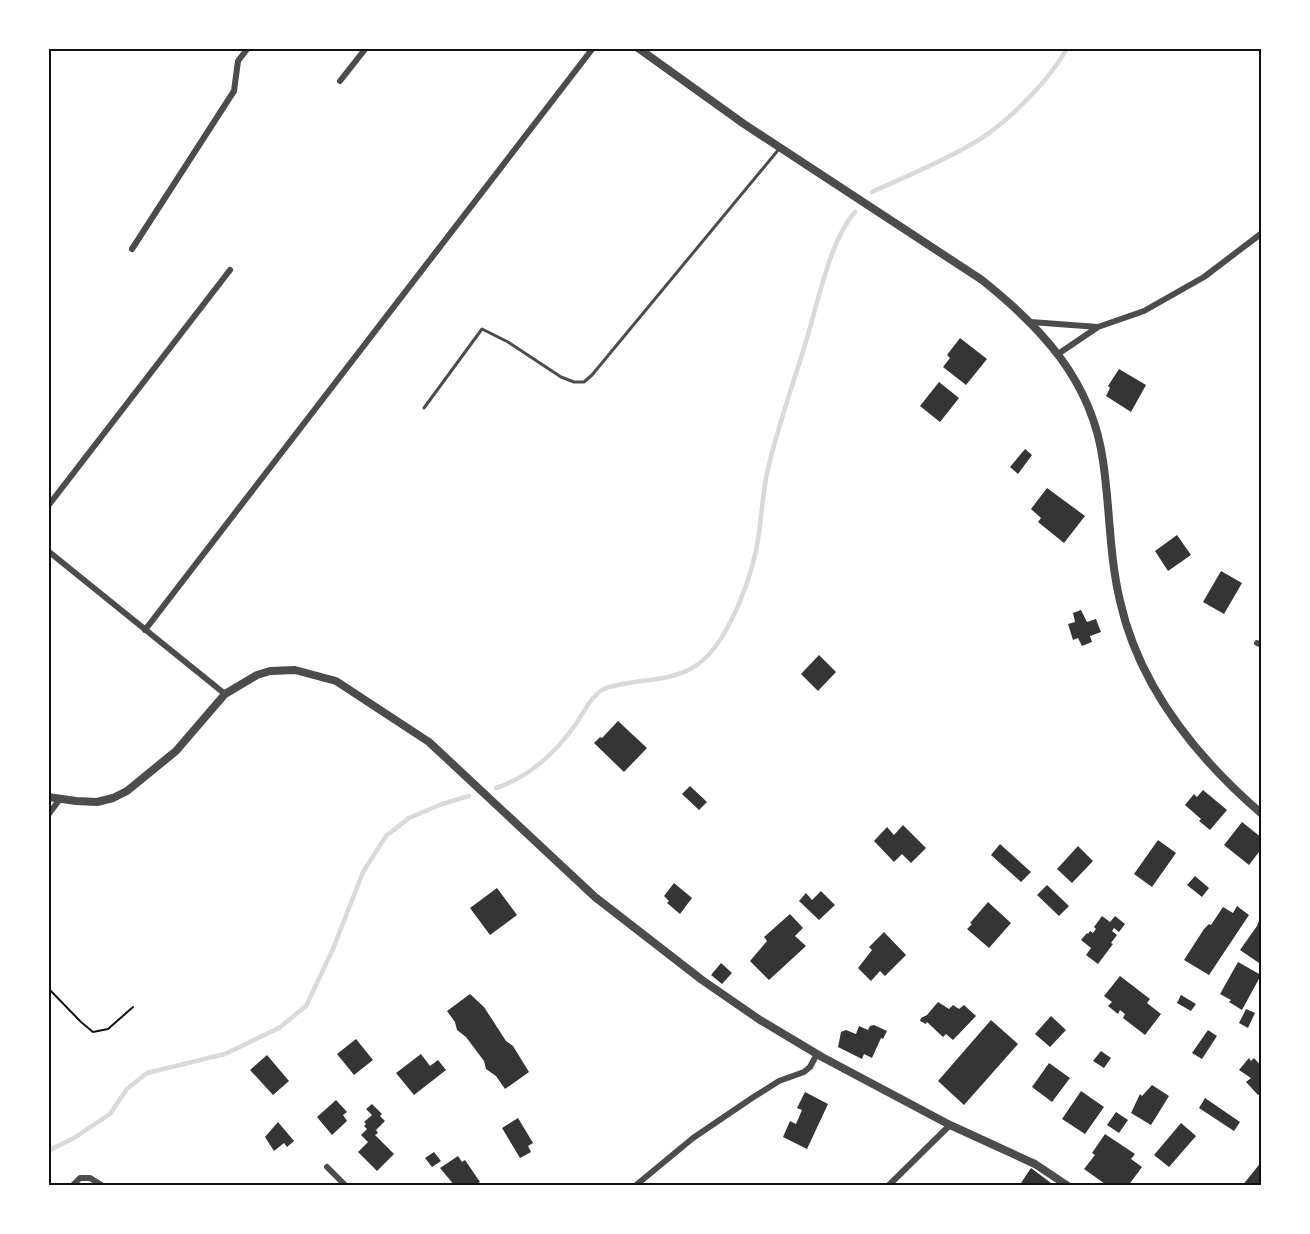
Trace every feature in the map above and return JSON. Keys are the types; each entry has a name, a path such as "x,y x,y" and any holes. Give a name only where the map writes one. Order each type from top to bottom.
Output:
{"street":[{"path":"132,249 234,91 238,61 248,48"},
{"path":"340,81 366,48"},
{"path":"145,630 593,48"},
{"path":"638,48 780,147 982,280 1017,308 1058,354 1069,368 1082,392 1103,458 1115,573 1120,602 1131,639 1160,699 1176,723 1198,749 1262,814"},
{"path":"1058,354 1098,327 1144,311 1204,277 1262,233"},
{"path":"48,506 230,270"},
{"path":"1031,322 1098,327"},
{"path":"48,551 225,694"},
{"path":"48,796 97,802 127,791 176,750 225,694 257,675 270,671 295,670 336,681 429,742 595,897 667,953 760,1020 817,1054 950,1125 1035,1164 1068,1186"},
{"path":"48,815 60,799"},
{"path":"635,1186 693,1138 779,1081 810,1067 817,1054"},
{"path":"888,1186 950,1125"},
{"path":"327,1167 346,1186"},
{"path":"72,1186 80,1178 90,1178 103,1186"}],"lane":[{"path":"424,408 482,329 508,342 561,377 574,382 584,382 780,147"}],"path":[{"path":"48,988 93,1032 108,1029 133,1008"}],"building":[{"path":"960,338 987,359 966,385 943,367 950,358 947,355"},
{"path":"1119,369 1146,385 1131,412 1106,396 1110,388 1108,386"},
{"path":"939,382 959,398 940,422 920,406"},
{"path":"1025,449 1032,455 1018,474 1010,467"},
{"path":"1047,488 1085,516 1064,543 1038,522 1041,518 1031,509"},
{"path":"1177,535 1191,555 1168,571 1155,551"},
{"path":"1221,571 1242,583 1224,614 1203,602"},
{"path":"1081,610 1087,622 1096,619 1101,632 1090,636 1092,642 1082,646 1078,638 1073,640 1068,624 1075,622 1073,613"},
{"path":"819,655 836,672 818,691 801,674"},
{"path":"618,721 647,748 624,772 594,743"},
{"path":"690,786 707,802 699,810 682,794"},
{"path":"1203,790 1227,810 1210,830 1185,805 1194,794 1197,797"},
{"path":"1242,822 1262,838 1262,848 1249,865 1224,845"},
{"path":"903,825 926,848 911,863 902,854 894,862 874,841 887,827 894,835"},
{"path":"1158,840 1176,853 1152,887 1134,874"},
{"path":"1000,844 1031,872 1021,882 991,855"},
{"path":"1078,846 1093,861 1072,883 1057,869"},
{"path":"1195,876 1209,888 1202,897 1187,885"},
{"path":"674,883 692,898 680,914 667,903 669,901 664,896"},
{"path":"1047,885 1069,906 1059,916 1037,895"},
{"path":"497,888 517,915 490,935 470,908"},
{"path":"821,891 835,905 819,920 799,901 806,893 812,900"},
{"path":"988,902 1011,923 989,948 967,929"},
{"path":"1237,906 1249,915 1209,975 1184,960 1204,929 1209,924 1211,925 1223,907 1233,913"},
{"path":"1262,913 1262,965 1240,950 1257,926"},
{"path":"790,914 803,928 795,936 806,946 769,980 750,961 767,941 764,937"},
{"path":"1102,916 1110,922 1115,916 1125,924 1119,932 1114,928 1112,931 1117,935 1111,943 1113,944 1098,964 1086,955 1091,948 1081,940 1090,931 1093,933 1096,929 1094,927"},
{"path":"884,932 906,955 885,976 880,971 871,981 858,968 872,950 869,947"},
{"path":"1238,962 1261,975 1242,1010 1220,994"},
{"path":"721,963 732,973 722,984 711,975"},
{"path":"1120,976 1150,999 1147,1003 1161,1014 1145,1035 1123,1018 1125,1014 1120,1010 1118,1014 1108,1006 1112,1002 1104,996"},
{"path":"470,994 484,1007 529,1072 505,1089 496,1076 486,1069 484,1061 466,1037 457,1030 455,1022 447,1011"},
{"path":"1181,995 1196,1004 1191,1011 1177,1003"},
{"path":"938,1002 949,1009 953,1005 959,1009 964,1005 976,1016 953,1040 946,1034 943,1037 927,1022 926,1024 920,1021"},
{"path":"1246,1009 1255,1013 1248,1028 1239,1023"},
{"path":"1051,1016 1066,1030 1050,1047 1035,1034"},
{"path":"991,1020 1018,1044 964,1105 938,1081"},
{"path":"874,1025 887,1031 883,1039 881,1038 872,1058 864,1054 862,1059 838,1047 841,1032 846,1030 856,1034 859,1026 868,1030"},
{"path":"1208,1030 1217,1036 1202,1059 1192,1053"},
{"path":"356,1039 373,1060 354,1075 337,1054"},
{"path":"1101,1051 1111,1058 1104,1068 1093,1061"},
{"path":"421,1054 430,1066 438,1060 446,1070 414,1095 396,1073"},
{"path":"267,1055 289,1081 273,1095 250,1070"},
{"path":"1249,1058 1251,1061 1254,1058 1262,1067 1262,1092 1258,1095 1246,1082 1251,1078 1239,1070"},
{"path":"1049,1063 1070,1078 1052,1102 1032,1087"},
{"path":"1152,1085 1169,1096 1151,1125 1131,1113 1140,1094 1142,1096"},
{"path":"1081,1091 1104,1107 1085,1134 1062,1119"},
{"path":"805,1092 828,1104 807,1149 783,1137 790,1121 796,1124 802,1110 797,1108"},
{"path":"1205,1098 1240,1122 1234,1131 1199,1108"},
{"path":"336,1100 347,1112 343,1115 347,1121 332,1135 317,1117"},
{"path":"372,1104 382,1114 380,1116 385,1121 376,1130 378,1133 375,1135 394,1154 377,1171 358,1152 368,1142 361,1135 367,1129 364,1122 372,1115 366,1109"},
{"path":"1116,1112 1128,1120 1119,1133 1107,1125"},
{"path":"518,1118 533,1143 528,1146 531,1152 520,1158 502,1128"},
{"path":"278,1122 294,1141 287,1147 284,1143 274,1151 265,1137"},
{"path":"1181,1123 1196,1136 1169,1167 1154,1155"},
{"path":"1105,1134 1135,1154 1131,1159 1142,1167 1128,1186 1108,1186 1084,1169 1095,1155 1092,1153"},
{"path":"434,1152 441,1161 432,1167 425,1158"},
{"path":"458,1156 462,1162 465,1160 480,1182 473,1186 455,1186 440,1168"},
{"path":"1262,1161 1262,1186 1242,1186"},
{"path":"1031,1168 1055,1186 1019,1186"}],"waterway":[{"path":"872,192 952,155 989,133 1015,112 1039,86 1067,48"},
{"path":"496,788 520,777 551,754 600,692 613,686 665,678 692,668 704,660 724,634 740,601 751,569 772,453 826,272 838,238 855,212"},
{"path":"48,1151 74,1138 110,1114 127,1089 147,1073 225,1054 279,1028 306,1006 333,949 363,872 386,836 409,818 469,796"}]}
